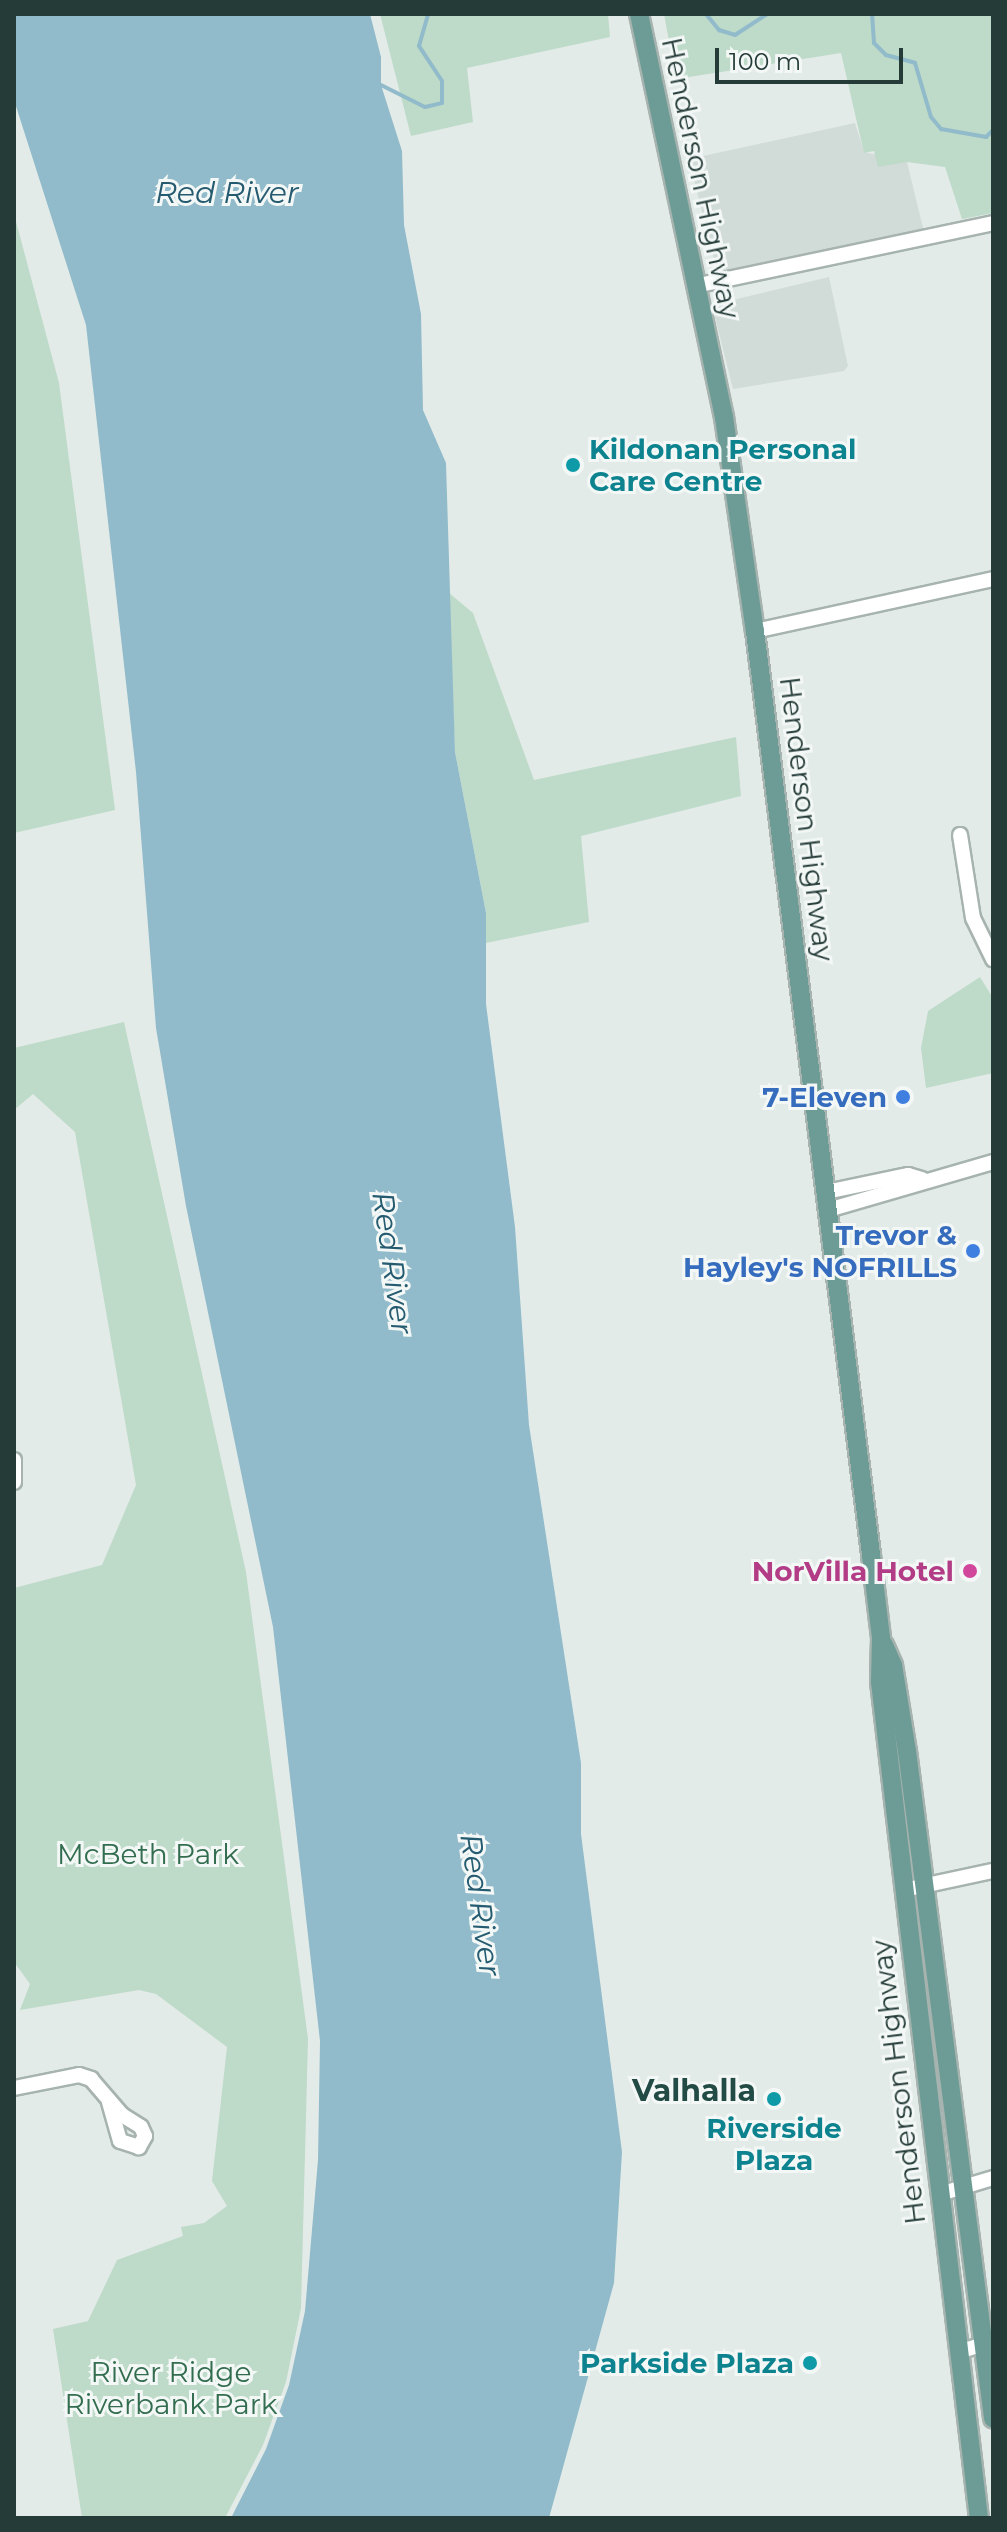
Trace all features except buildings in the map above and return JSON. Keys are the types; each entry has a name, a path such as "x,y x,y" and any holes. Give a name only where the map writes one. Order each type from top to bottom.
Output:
{"main road":[{"name":"Henderson Highway","path":"639,14 724,417 755,631 881,1638 880,1682 979,2518"},
{"name":"Henderson Highway","path":"881,1638 893,1665 926,1887 962,2187 988,2342 993,2418"}],"street":[{"path":"695,286 993,223"},
{"path":"755,631 993,579"},
{"path":"960,835 973,918 993,959"},
{"path":"827,1201 912,1190 922,1179 993,1162"},
{"path":"14,1460 14,1482"},
{"path":"904,1890 993,1871"},
{"path":"14,2088 79,2075 91,2079 109,2102"},
{"path":"940,2194 993,2178"},
{"path":"958,2352 988,2342"}],"shaded area":[{"path":"855,123 864,152 907,162 924,232 718,275 689,159"},
{"path":"829,277 848,366 844,371 733,389 712,305"}],"green space":[{"path":"380,14 608,14 610,37 467,68 473,122 411,136"},
{"path":"664,14 993,14 993,213 962,219 945,167 907,162 878,167 874,151 864,153 841,53 676,79"},
{"path":"14,214 59,383 115,810 14,833"},
{"path":"448,592 473,613 534,780 736,737 741,796 581,836 589,922 486,943 486,913 455,752"},
{"path":"980,977 993,998 993,1073 926,1088 921,1048 928,1011"},
{"name":"McBeth Park","path":"124,1022 246,1572 308,2039 301,2308 286,2382 263,2445 225,2518 82,2518 53,2329 88,2321 117,2260 183,2236 181,2227 204,2223 227,2206 212,2181 227,2047 156,1994 139,1990 20,2010 30,1984 14,1962 14,1588 102,1565 136,1485 75,1132 33,1094 14,1110 14,1048"}],"water":[{"name":"Red River","path":"14,14 370,14 381,57 381,85 402,151 404,225 421,314 423,410 446,463 455,752 486,913 486,1004 515,1227 529,1425 581,1763 581,1834 622,2152 614,2283 549,2518 231,2518 266,2449 289,2385 305,2311 318,2160 320,2041 273,1627 186,1206 156,1028 136,772 86,325 14,100"}],"waterway":[{"path":"381,85 425,107 442,103 442,81 419,46 428,14"},
{"path":"505,14 523,14"},
{"path":"706,14 719,30 735,35 767,14"},
{"path":"872,14 874,43 886,55 915,63 931,117 941,129 986,137 993,130"}],"place":[{"name":"Kildonan Personal Care Centre","path":"573,465"},
{"name":"7-Eleven","path":"903,1097"},
{"name":"Trevor & Hayley's NOFRILLS","path":"973,1251"},
{"name":"NorVilla Hotel","path":"970,1571"},
{"name":"Riverside Plaza","path":"774,2099"},
{"name":"Parkside Plaza","path":"810,2363"}],"district":[{"name":"Valhalla","path":"694,2091"}],"park label":[{"name":"River Ridge Riverbank Park","path":"171,2388"}]}
